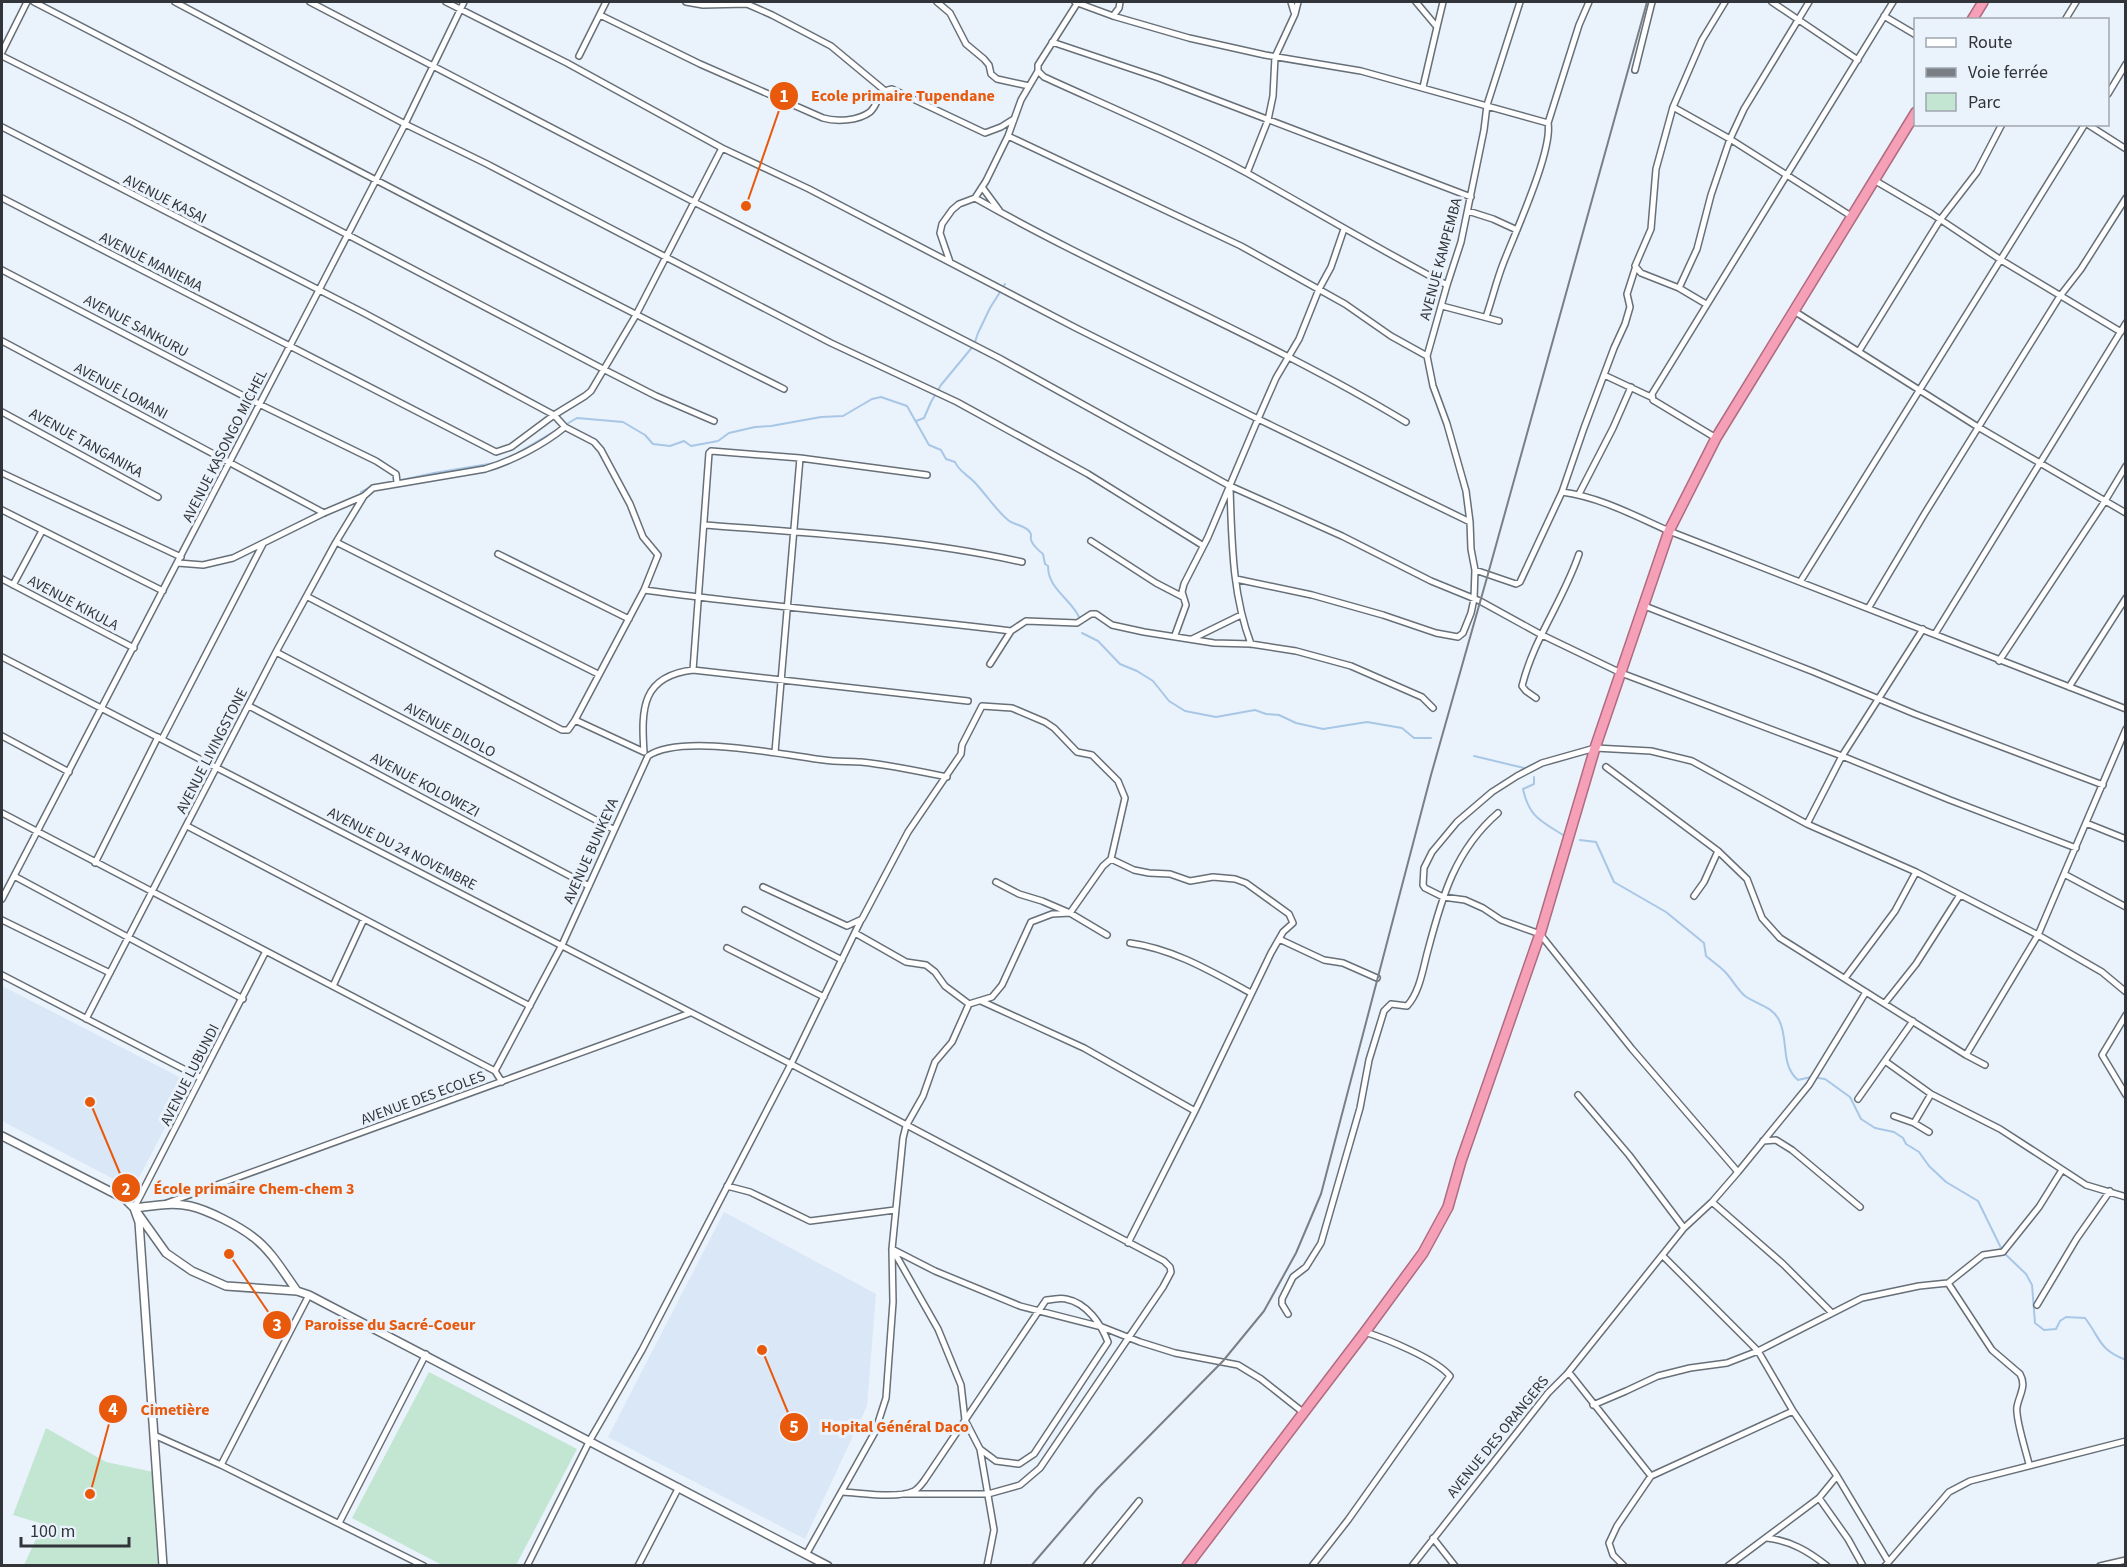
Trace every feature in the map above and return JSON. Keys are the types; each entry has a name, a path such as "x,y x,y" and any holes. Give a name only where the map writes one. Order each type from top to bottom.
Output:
{"highway":[{"path":"1973,18 1983,2"},
{"path":"1187,1566 1423,1253 1448,1207 1461,1161 1540,934 1594,748 1669,531 1716,438 1914,115"}],"street":[{"path":"27,2 2,54 603,369 714,422"},
{"path":"34,2 636,315 784,389"},
{"path":"175,2 405,124 487,164 831,344 957,402 1088,474 1202,545"},
{"path":"310,2 999,358 1230,486 1474,599 1621,673 1842,756 2076,848"},
{"path":"446,2 567,63 722,148 763,166 1092,336 1470,522"},
{"name":"AVENUE KASONGO MICHEL","path":"2,895 37,833 180,560 405,124 464,2"},
{"path":"579,57 606,2"},
{"path":"686,2 703,5 747,4 772,15 831,46 855,63 885,90"},
{"path":"937,2 950,13 966,44 984,58 991,74 997,79 1029,86"},
{"path":"951,262 940,233 942,224 952,210 959,204 975,198 982,187 1008,136 1012,120 1038,71 1038,64 1077,2 1113,16 1189,38 1275,57 1361,71 1548,123"},
{"path":"1113,16 1120,2"},
{"path":"1291,2 1295,14"},
{"path":"1247,173 1268,120 1273,96 1275,57 1295,14 1298,2"},
{"path":"1416,2 1437,27"},
{"path":"1423,87 1443,2"},
{"name":"AVENUE KAMPEMBA","path":"1236,579 1312,595 1436,633 1458,637 1463,633 1472,613 1475,570 1466,491 1447,424 1433,386 1427,356 1461,242 1487,105 1521,2"},
{"path":"1486,318 1502,268 1537,176 1547,138 1548,123 1579,25 1589,2"},
{"path":"1635,70 1652,2"},
{"path":"1475,570 1518,584 1562,492 1604,375 1629,314 1627,294 1635,263 1651,229 1656,169 1673,107 1702,40 1725,2"},
{"path":"1772,2 1858,60"},
{"path":"1679,288 1696,249 1730,139 1744,109 1809,2"},
{"path":"1651,397 1893,2"},
{"path":"2066,18 2076,2"},
{"path":"600,15 715,71 834,121 863,116 872,111 880,95 892,88 985,133 1012,120"},
{"path":"1884,16 1914,34"},
{"path":"1052,42 1159,78 1471,196"},
{"path":"2109,92 2126,64"},
{"path":"1038,71 1044,77 1247,173 1447,285"},
{"path":"1673,107 1730,139 1851,216"},
{"path":"1859,351 1940,219 1977,172 2001,126"},
{"path":"1800,582 2085,126"},
{"path":"2089,126 2126,149"},
{"name":"AVENUE KASAI","path":"2,127 554,414 565,427"},
{"path":"1008,136 1212,231 1346,304 1391,336 1427,356"},
{"path":"554,414 591,391 636,315 722,148"},
{"path":"1874,180 2121,332"},
{"path":"982,187 1002,214"},
{"name":"AVENUE MANIEMA","path":"2,198 496,452 511,447 554,414"},
{"path":"975,198 1072,251 1172,298 1348,387 1406,422"},
{"path":"1869,608 2060,296 2081,269 2126,198"},
{"path":"1468,211 1517,230"},
{"path":"1175,635 1185,605 1182,592 1184,584 1208,537 1258,419 1299,339 1319,289 1331,267 1344,229"},
{"path":"1635,269 1679,288 1706,304"},
{"name":"AVENUE SANKURU","path":"2,270 260,404 376,461 396,474 397,482"},
{"path":"1443,306 1499,321"},
{"path":"1793,310 1978,427 2126,513"},
{"path":"1935,634 2126,323"},
{"name":"AVENUE LOMANI","path":"2,341 324,513"},
{"path":"1604,375 1651,397 1716,438"},
{"path":"1579,494 1631,387"},
{"name":"AVENUE TANGANIKA","path":"2,412 158,497"},
{"path":"2,473 180,560 203,565 233,558 364,496 373,488 397,482 485,469 501,464 565,427 594,442 602,450 630,504 643,537 658,555 644,590 568,730 562,730 308,597"},
{"path":"693,670 705,525 708,455 711,452 800,458 927,475"},
{"path":"775,752 800,458"},
{"path":"1999,661 2126,466"},
{"path":"1230,486 1233,565 1241,615 1251,644"},
{"path":"1562,492 1579,494 2126,709"},
{"name":"AVENUE LIVINGSTONE","path":"86,1019 276,652 364,496"},
{"path":"2,510 163,591"},
{"path":"705,525 795,532 970,551 1022,562"},
{"path":"13,585 42,531"},
{"path":"1091,541 1156,584 1184,598"},
{"path":"336,542 598,674"},
{"path":"95,863 264,543"},
{"path":"498,554 628,619"},
{"path":"1536,698 1522,686 1540,634 1570,580 1579,554"},
{"name":"AVENUE KIKULA","path":"2,579 134,648"},
{"path":"644,590 787,609 896,616 1011,631"},
{"path":"2069,687 2126,598"},
{"path":"1642,605 1814,672 1879,700 2103,785"},
{"path":"990,664 1011,631 1026,621 1077,623 1091,614 1096,614 1112,625 1144,632 1175,635 1214,643 1251,644 1296,651 1351,666 1422,697 1433,708"},
{"path":"1192,639 1241,615"},
{"path":"1807,824 1842,756 1923,629"},
{"name":"AVENUE DILOLO","path":"276,652 613,829"},
{"name":"AVENUE DU 24 NOVEMBRE","path":"2,657 791,1064 1164,1261 1170,1266 1171,1272 1129,1337"},
{"path":"646,754 642,723 649,695 658,682 679,672 693,670 782,682 968,701"},
{"name":"AVENUE KOLOWEZI","path":"249,706 589,886"},
{"path":"527,1566 590,1440 642,1350 791,1064 855,933 908,832 961,754 962,745 982,706 1012,708 1036,717 1054,728 1077,752 1092,755 1122,788 1125,798 1111,859 1103,866 1070,913"},
{"path":"575,720 646,754 685,746 775,752 827,761 860,762 947,777"},
{"path":"1966,1055 2038,935 2126,729"},
{"path":"2,736 69,772"},
{"path":"1738,1172 1632,1049 1540,934 1502,920 1465,900 1443,897 1423,885 1424,868 1432,852 1457,822 1492,792 1542,763 1594,748 1651,751 1692,761 1807,824 1916,872 2038,935 2102,972 2126,992"},
{"name":"AVENUE BUNKEYA","path":"495,1071 561,945 646,754"},
{"path":"1606,767 1718,851 1747,879 1762,918 1780,938 1815,962 1845,978 1985,1065"},
{"path":"2,813 495,1071 502,1082"},
{"path":"1288,1314 1282,1304 1282,1299 1293,1277 1306,1267 1321,1243 1360,1108 1370,1060 1384,1011 1391,1004 1407,1006 1411,1002 1421,976 1443,897 1472,838 1498,813"},
{"path":"2086,823 2126,839"},
{"path":"187,825 530,1006"},
{"path":"1694,896 1704,882 1718,851"},
{"path":"1111,859 1134,870 1149,873 1170,874 1190,880 1212,877 1234,879 1246,883 1289,914 1293,923 1283,933 1251,993 1195,1111 1128,1243"},
{"path":"1845,978 1894,911 1916,872"},
{"path":"2064,874 2126,907"},
{"path":"14,876 243,999"},
{"path":"996,882 1019,894 1070,913 1107,935"},
{"path":"763,887 847,926 862,920"},
{"path":"1885,1004 1916,964 1960,895"},
{"path":"745,910 842,960"},
{"path":"969,1004 992,997 1002,985 1031,922 1052,914 1070,913"},
{"path":"333,986 364,919"},
{"path":"2,920 110,974"},
{"path":"855,933 906,962 926,965 935,972 945,986 969,1004"},
{"path":"1280,939 1324,960 1343,963 1377,978"},
{"path":"1130,943 1167,951 1251,993"},
{"path":"727,948 824,997"},
{"name":"AVENUE LUBUNDI","path":"134,1209 266,951"},
{"path":"2,975 201,1078"},
{"path":"1567,1374 1684,1228 1712,1202 1809,1084 1866,992"},
{"path":"981,1001 1084,1048 1195,1111"},
{"path":"807,1553 875,1432 886,1398 893,1302 892,1249 906,1126 923,1096 935,1062 952,1042 969,1004"},
{"name":"AVENUE DES ECOLES","path":"163,1204 690,1013"},
{"path":"2126,1015 2102,1055 2126,1095"},
{"path":"1858,1099 1913,1021"},
{"path":"1885,1061 1931,1094 2000,1130 2086,1185 2126,1197"},
{"path":"1914,1123 1931,1094"},
{"path":"1578,1095 1629,1155 1684,1228"},
{"path":"1894,1116 1914,1123 1929,1132"},
{"path":"2,1136 125,1199 166,1253 192,1272 226,1286 297,1291 309,1295 426,1354 828,1566"},
{"path":"1763,1141 1776,1140 1792,1150 1860,1207"},
{"path":"1593,1405 1658,1376 1690,1368 1727,1363 1758,1351 1863,1298 1889,1291 1948,1283 1983,1255 2003,1252 2039,1207 2062,1170"},
{"path":"727,1186 750,1192 810,1221 895,1210"},
{"path":"2037,1305 2077,1238 2110,1191"},
{"path":"1712,1202 1783,1264 1832,1313"},
{"path":"134,1209 163,1204 191,1206 229,1223 253,1237 297,1291"},
{"path":"134,1209 140,1222 163,1566"},
{"path":"892,1249 935,1271 1020,1306 1102,1326 1175,1353 1238,1365 1262,1379 1304,1413"},
{"path":"892,1249 938,1329 961,1385 965,1420 980,1449 994,1530 987,1566"},
{"path":"1663,1256 1758,1351 1793,1411 1837,1476 1886,1564 1949,1492 1970,1480 2126,1441"},
{"path":"1948,1283 1992,1350 2023,1379 2016,1410 2029,1464"},
{"path":"221,1465 309,1295"},
{"path":"904,1494 915,1491 924,1481 1046,1300 1066,1299 1086,1308 1102,1326 1107,1342 1034,1455 1019,1464 996,1461 980,1449"},
{"path":"1312,1566 1348,1520 1450,1376 1446,1370 1409,1350 1365,1332"},
{"path":"843,1492 988,1494 1020,1485 1040,1468 1129,1337"},
{"path":"339,1523 426,1354"},
{"name":"AVENUE DES ORANGERS","path":"1412,1566 1548,1393 1567,1374 1571,1375 1651,1476"},
{"path":"1624,1566 1613,1555 1609,1543 1617,1526 1651,1476 1793,1411"},
{"path":"154,1435 221,1465 424,1566"},
{"path":"1728,1566 1819,1498 1837,1476"},
{"path":"638,1566 680,1487"},
{"path":"1819,1498 1848,1539 1863,1566"},
{"path":"1086,1566 1139,1501"},
{"path":"1433,1538 1455,1566"},
{"path":"1767,1538 1791,1544 1806,1551 1827,1566"},
{"path":"2100,1566 2126,1560"}],"shaded area":[{"path":"2,986 189,1082 133,1189 2,1121"},
{"path":"724,1212 876,1294 867,1406 805,1539 608,1437"}],"green space":[{"path":"429,1372 577,1449 516,1565 442,1565 352,1518"},
{"path":"46,1428 106,1462 158,1473 160,1565 24,1565 43,1524 13,1515"}],"waterway":[{"path":"916,421 924,418 941,385 974,345 990,308 1005,284"},
{"path":"509,458 577,418 623,422 645,435 653,444 670,446 684,441 691,446 718,441 729,433 755,427 843,416 872,399 881,397 907,406 929,445 941,450 946,459 955,462 1008,520 1029,531 1033,544 1043,554 1052,582 1080,619"},
{"path":"374,486 495,463"},
{"path":"361,492 369,488"},
{"path":"1082,633 1098,641 1120,664 1153,681 1169,701 1185,711 1216,717 1255,710 1323,729 1367,722 1402,728 1414,738 1431,738"},
{"path":"1474,756 1524,768"},
{"path":"1534,777 1534,784 1523,789 1529,806 1537,817 1563,835"},
{"path":"1580,840 1596,842 1614,882 1666,912 1704,943 1706,956 1725,971 1742,994 1776,1015 1782,1027 1789,1067 1798,1080 1811,1077 1825,1079 1850,1097 1861,1119 1875,1128 1894,1132 1903,1138 1906,1144 1919,1152 1929,1166 1946,1182 1978,1201 2003,1252 2026,1274 2032,1285 2035,1323 2044,1330 2056,1329 2060,1321 2066,1317 2085,1318 2101,1343 2110,1352 2126,1360"}],"railway":[{"path":"1031,1566 1097,1489 1223,1361 1264,1311 1296,1253 1321,1194 1431,775 1647,2"}],"place":[{"name":"Ecole primaire Tupendane","path":"746,206"},
{"name":"École primaire Chem-chem 3","path":"90,1102"},
{"name":"Paroisse du Sacré-Coeur","path":"229,1254"},
{"name":"Hopital Général Daco","path":"762,1350"},
{"name":"Cimetière","path":"90,1494"}]}
